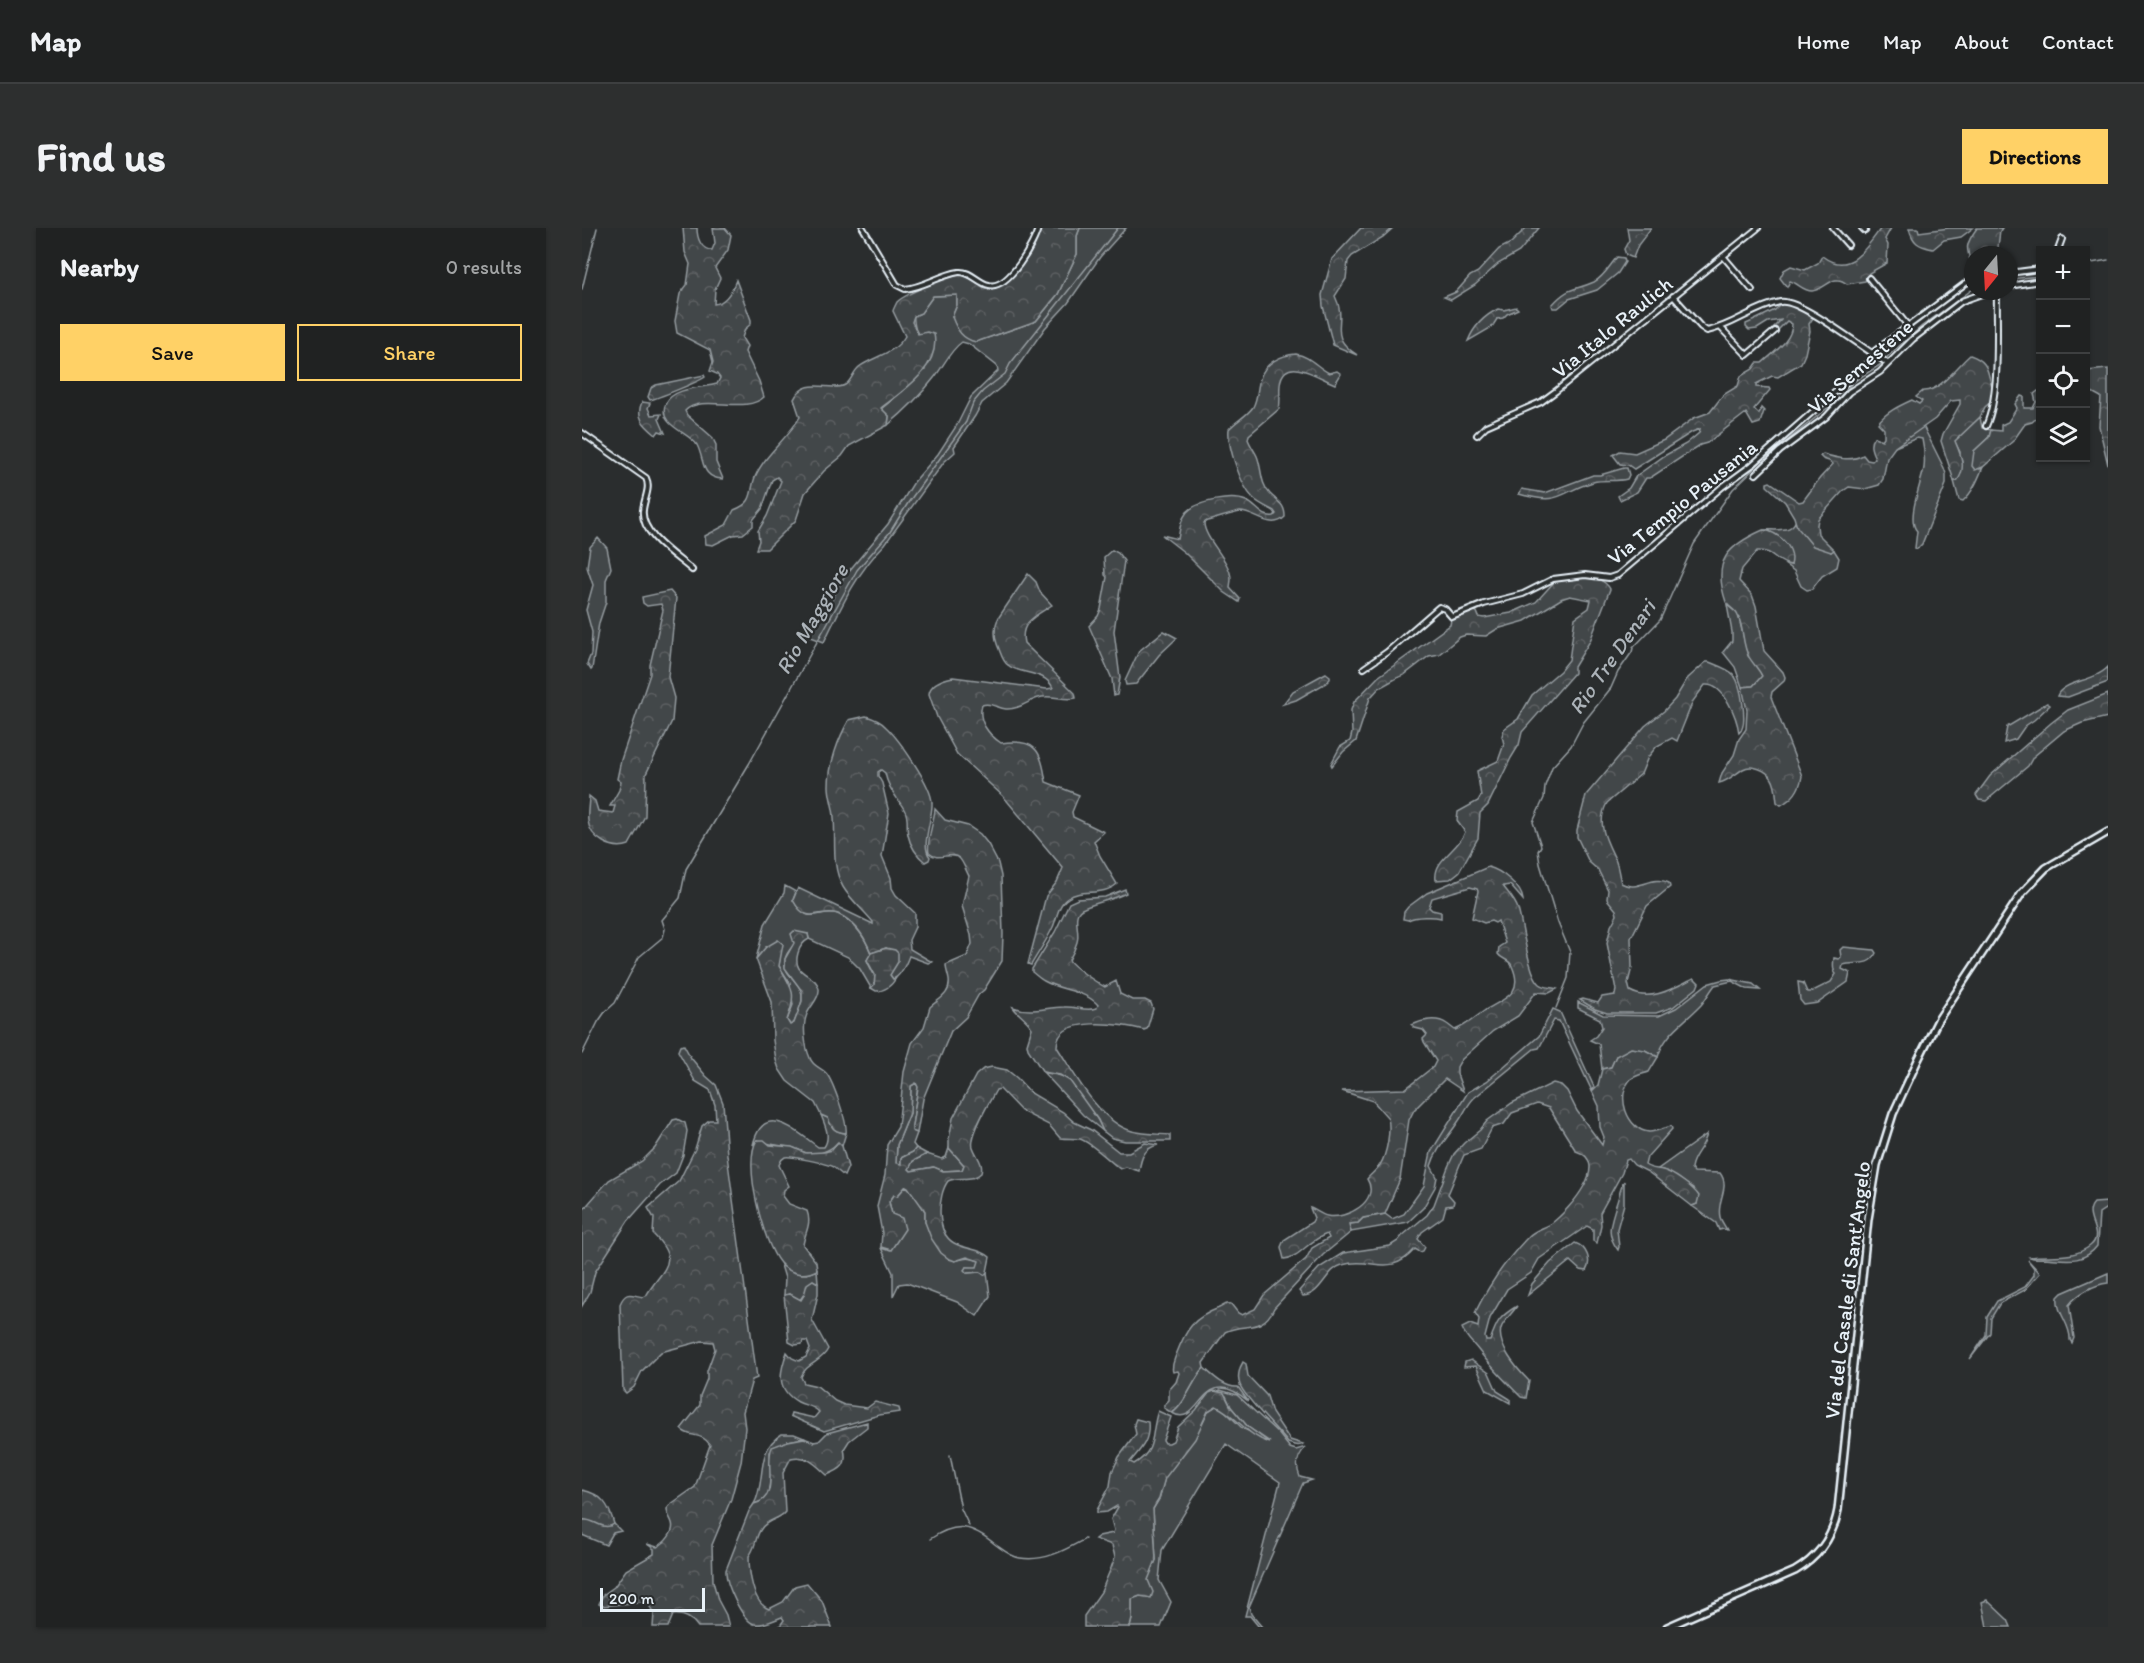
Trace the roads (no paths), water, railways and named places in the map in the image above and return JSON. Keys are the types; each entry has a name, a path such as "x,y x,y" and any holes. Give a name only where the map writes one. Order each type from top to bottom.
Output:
{"main road":[{"name":"Via del Casale di Sant'Angelo","path":"1667,1627 1795,1571 1809,1563 1826,1544 1838,1510 1873,1183 1879,1155 1893,1114 1938,1020 2022,893 2046,868 2108,832"}],"street":[{"path":"863,228 897,285 905,289 959,272 970,274 987,285 995,285 1013,273 1033,242 1038,228"},
{"name":"Via Italo Raulich","path":"1477,435 1486,426 1541,402 1556,391 1758,228"},
{"path":"1833,228 1848,245"},
{"path":"2059,246 2062,238"},
{"path":"1723,256 1752,290"},
{"path":"2018,272 2036,270"},
{"path":"1869,278 1908,326"},
{"path":"2018,285 2036,282"},
{"name":"Via Tempio Pausania","path":"1364,668 1387,652 1439,607 1445,609 1452,617 1484,604 1523,594 1553,579 1585,575 1609,578 1618,575 1722,487 1752,465 1855,375 1873,355 1908,326 1964,286"},
{"path":"1673,296 1704,330 1708,331 1721,328 1774,303 1785,301 1810,313 1887,363"},
{"name":"Via Semestene","path":"1756,474 1780,452 1826,417 1849,392 1878,374 1913,339 1965,300"},
{"path":"1986,426 1995,391 1997,300"},
{"path":"1721,328 1748,355 1775,332"},
{"path":"1855,375 1861,383"},
{"path":"582,433 646,478 648,488 643,513 645,527 692,570"}],"waterway":[{"path":"582,289 597,228"},
{"name":"Rio Maggiore","path":"582,1054 598,1022 615,1003 639,957 663,937 665,929 662,920 680,898 686,869 749,764 857,570 890,532 966,422 973,403 983,391 1005,374 1010,364 1118,228"},
{"name":"Rio Tre Denari","path":"2090,263 2108,260"},
{"name":"Rio Tre Denari","path":"2018,278 2036,276"},
{"name":"Rio Tre Denari","path":"1556,1008 1568,978 1570,952 1558,923 1540,864 1538,851 1541,846 1533,822 1544,798 1545,786 1552,767 1571,746 1583,723 1611,688 1633,648 1660,620 1694,544 1733,489 1762,461 1836,401 1853,382 1883,363 1922,326 1964,296"},
{"path":"950,1455 961,1509 969,1526"},
{"path":"930,1539 948,1530 964,1528 979,1533 1010,1555 1029,1559 1046,1557 1085,1539"}]}
